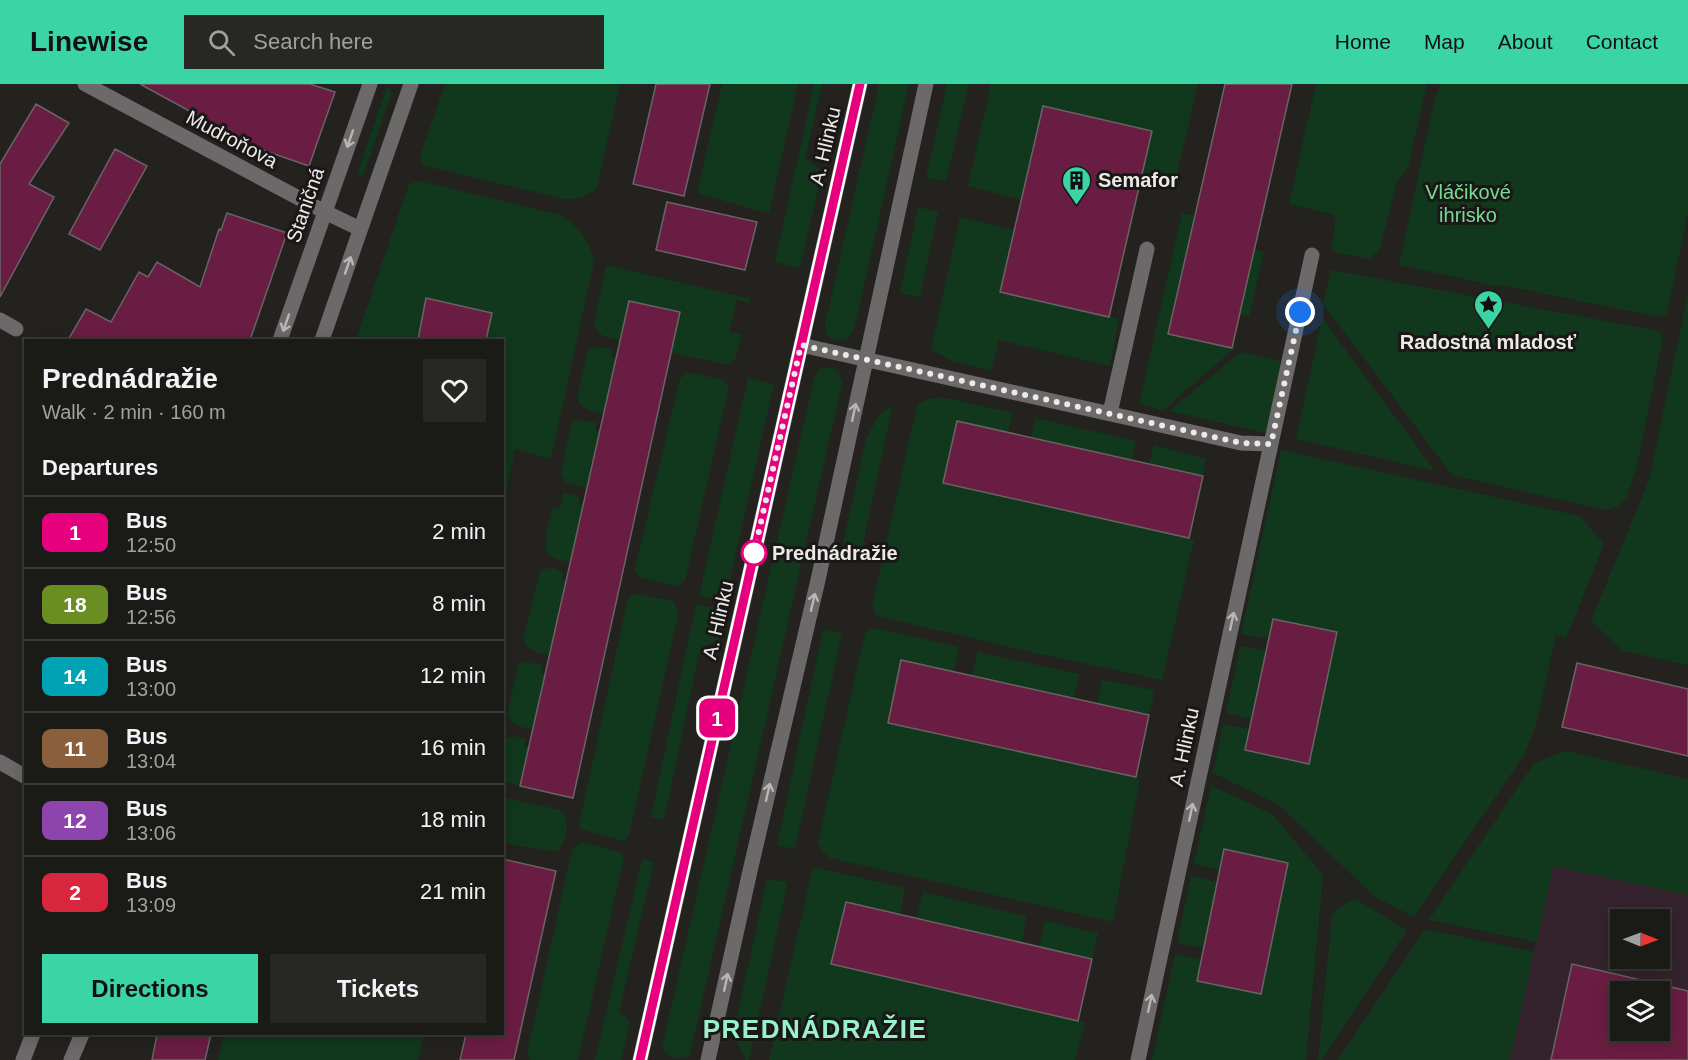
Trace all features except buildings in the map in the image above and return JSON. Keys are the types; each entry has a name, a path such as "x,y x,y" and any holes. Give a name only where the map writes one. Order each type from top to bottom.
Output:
{"street":[{"name":"Mudroňova","path":"85,84 360,229"},
{"name":"Staničná","path":"280,339 370,84"},
{"path":"322,339 411,84"},
{"name":"A. Hlinku","path":"640,1060 860,84"},
{"path":"708,1060 815,591 926,84"},
{"path":"1110,413 1147,249"},
{"name":"A. Hlinku","path":"1138,1060 1312,255"},
{"path":"0,320 16,329"},
{"path":"801,345 1241,443 1271,444"},
{"path":"0,762 24,776"},
{"path":"23,1060 33,1035"},
{"path":"71,1060 82,1035"}],"shaded area":[{"path":"1553,866 1688,895 1688,1060 1510,1060"}],"green space":[{"path":"445,84 620,84 597,188 582,197 565,199 425,166 420,156"},
{"path":"722,84 798,84 769,214 697,193"},
{"path":"814,84 822,84 805,159 822,171 800,268 775,262"},
{"path":"879,84 909,84 854,330 848,339 836,341 827,335 825,325"},
{"path":"947,84 969,84 946,181 926,178"},
{"path":"991,84 1198,84 1173,191 1140,184 1043,106 1022,200 968,186"},
{"path":"1316,84 1427,84 1408,168 1397,182 1379,251 1368,259 1331,251 1336,220 1332,214 1289,204"},
{"name":"Vláčikové ihrisko","path":"1440,84 1688,84 1688,212 1667,313 1659,317 1399,265"},
{"path":"389,88 392,92 363,176 357,175 386,89"},
{"path":"419,181 561,215 583,235 594,262 551,459 515,449 504,503 504,339 356,339 409,184"},
{"path":"918,207 938,212 920,297 900,293"},
{"path":"1182,213 1195,216 1169,334 1236,347 1163,410 1139,404"},
{"path":"960,217 1014,230 1001,292 1119,319 1110,366 999,340 991,371 952,361 931,350"},
{"path":"1255,250 1264,252 1249,317 1240,315"},
{"path":"606,265 751,299 750,303 737,300 729,332 742,334 736,358 729,365 673,353 680,312 629,301 620,340 601,334 594,324"},
{"path":"1331,270 1659,331 1663,337 1637,466 1627,497 1618,506 1605,510 1452,475 1323,304"},
{"path":"1688,294 1688,665 1623,651 1591,621 1649,480"},
{"path":"1322,318 1435,471 1296,439"},
{"path":"593,347 613,349 611,357 616,357 603,414 585,408 577,399 587,352"},
{"path":"1241,352 1281,361 1266,433 1169,411"},
{"path":"831,367 839,373 842,384 690,1055 674,1058 662,1048 814,378 819,369"},
{"path":"688,373 722,379 729,386 685,581 676,586 641,578 635,569 680,378"},
{"path":"748,378 774,384 725,602 699,596"},
{"path":"941,397 1013,413 1008,432 957,421 943,483 1194,540 1162,680 877,616 872,607 917,405 928,399"},
{"path":"893,405 859,562 840,558 866,438 880,414"},
{"path":"1035,418 1136,441 1132,460 1031,438"},
{"path":"576,420 597,423 595,430 599,431 587,488 564,481 561,473 571,424"},
{"path":"1154,445 1206,459 1203,476 1149,464"},
{"path":"1281,450 1580,516 1604,544 1566,638 1556,635 1536,725 1524,755 1414,917 1375,897 1278,804 1213,773 1223,724 1250,729 1246,750 1309,764 1337,633 1274,619 1270,639 1241,634"},
{"path":"563,493 580,497 579,504 583,505 570,562 550,556 545,545 553,507 560,509"},
{"path":"553,568 563,572 562,579 566,580 549,655 531,649 523,640 539,574 544,569"},
{"path":"638,594 673,601 679,611 629,836 623,841 581,829 579,825 627,602 631,596"},
{"path":"696,604 724,610 719,639 700,649 664,820 651,817"},
{"path":"875,628 959,647 953,672 901,661 888,723 1140,779 1113,922 830,858 824,853 818,843 865,633"},
{"path":"823,629 842,633 795,849 777,845"},
{"path":"1240,646 1267,651 1252,719 1226,713"},
{"path":"978,652 1080,674 1074,698 972,676"},
{"path":"524,662 543,665 541,673 546,674 533,730 514,724 507,714 518,665"},
{"path":"1102,680 1155,690 1149,715 1097,703"},
{"path":"515,736 526,739 525,746 529,748 520,786 504,781 504,739"},
{"path":"1566,751 1688,779 1688,895 1553,866 1537,942 1429,920 1534,763"},
{"path":"1211,785 1273,815 1323,875 1306,1060 1152,1060 1175,954 1201,960 1197,981 1261,994 1288,863 1225,849 1221,870 1194,864"},
{"path":"504,797 560,810 564,814 567,824 558,852 504,843"},
{"path":"581,842 620,852 624,858 578,1060 530,1060 527,1053 572,849"},
{"path":"642,859 654,862 619,1012 630,1021 622,1060 595,1060"},
{"path":"813,867 905,888 900,915 832,964 1085,1023 1075,1060 769,1060"},
{"path":"1191,876 1218,882 1204,948 1177,943"},
{"path":"767,879 788,882 749,1060 746,1060 737,1042 736,1022"},
{"path":"923,892 1026,916 1022,943 917,918"},
{"path":"1355,899 1407,930 1322,1060 1318,1060 1332,916 1342,905"},
{"path":"1045,921 1098,933 1092,959 1039,947"},
{"path":"1425,929 1534,952 1510,1060 1338,1060"},
{"path":"224,1035 424,1035 418,1060 218,1060"}],"bus line":[{"name":"1","path":"640,1060 860,84"}],"place":[{"name":"Semafor","path":"1077,206"},
{"name":"Radostná mladosť","path":"1488,330"},
{"name":"Prednádražie","path":"754,553"}],"district":[{"name":"PREDNÁDRAŽIE","path":"815,1029"}],"route":[{"path":"754,553 801,345 1241,443 1271,444 1300,312"}]}
